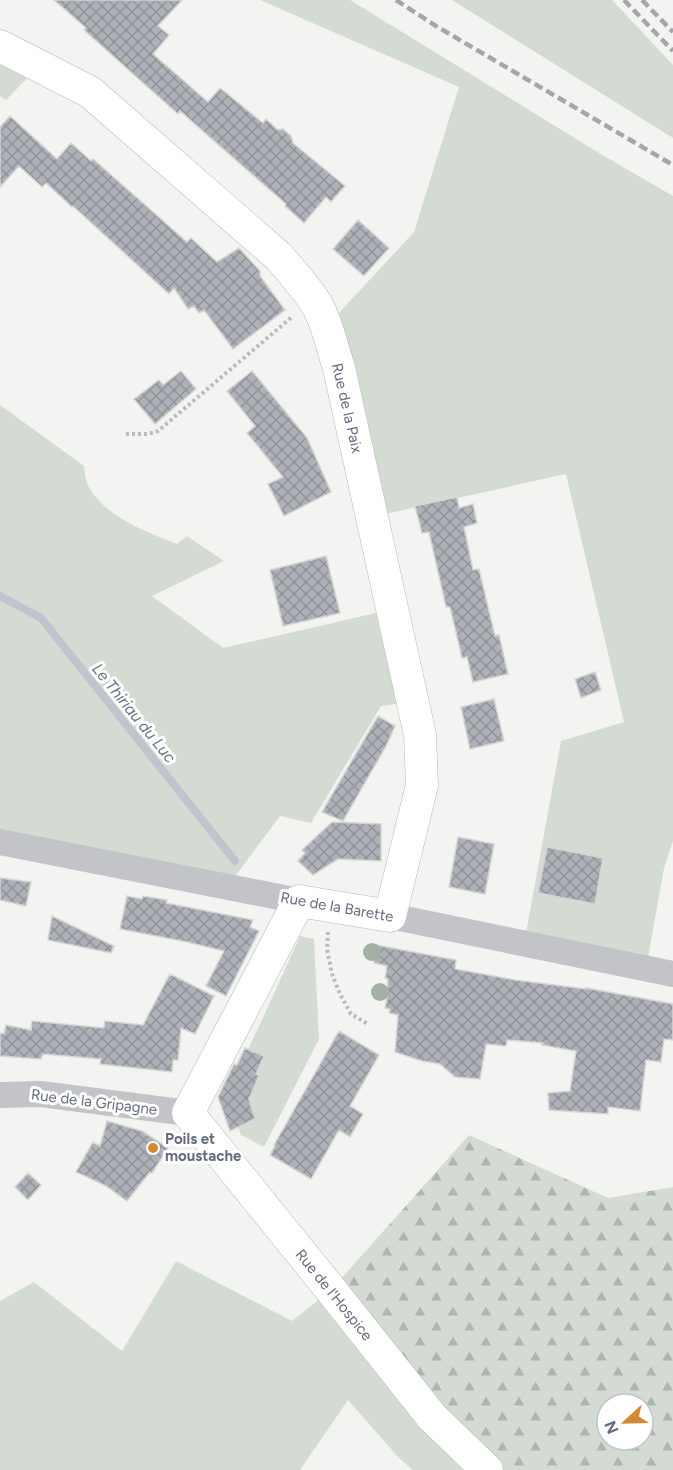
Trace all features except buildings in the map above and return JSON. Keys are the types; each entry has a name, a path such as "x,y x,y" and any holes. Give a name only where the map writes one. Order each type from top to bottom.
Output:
{"main road":[{"name":"Rue de la Paix","path":"0,46 90,93 278,256 301,281 318,307 339,368 420,735 422,785 390,916"},
{"name":"Rue de la Barette","path":"299,901 390,916"},
{"path":"188,1113 299,901"},
{"name":"Rue de l'Hospice","path":"188,1113 432,1417 487,1470"}],"street":[{"name":"Rue de la Barette","path":"0,842 299,901"},
{"name":"Rue de la Barette","path":"390,916 673,974"},
{"name":"Rue de la Gripagne","path":"0,1095 41,1094 188,1113"}],"path":[{"path":"126,435 158,431 313,299"},
{"path":"330,906 327,949 332,974 351,1014 368,1024"}],"green space":[{"path":"260,0 350,0 673,196 673,841 664,868 646,969 524,944 561,741 624,722 566,474 372,517 326,327 414,232 459,87"},
{"path":"452,0 612,0 673,65 673,138"},
{"path":"0,46 39,66 6,100 0,96"},
{"path":"0,405 84,466 87,483 95,496 115,514 139,528 177,544 187,536 224,561 152,596 223,648 376,613 397,704 381,706 311,823 280,816 227,887 0,842"},
{"path":"300,936 314,939 319,1039 264,1147 241,1135 226,1095"},
{"path":"469,1135 608,1198 673,1187 673,1470 487,1470 331,1290"},
{"path":"176,1261 292,1321 331,1290 487,1470 413,1470 399,1458 348,1400 300,1470 0,1470 0,1301 34,1282 122,1351"}],"waterway":[{"name":"Le Thiriau du Luc","path":"0,596 41,618 235,861"}],"railway":[{"path":"396,0 436,26 673,165"},
{"path":"624,0 673,51"},
{"path":"642,0 673,32"}],"place":[{"name":"Poils et moustache","path":"153,1148"}]}
